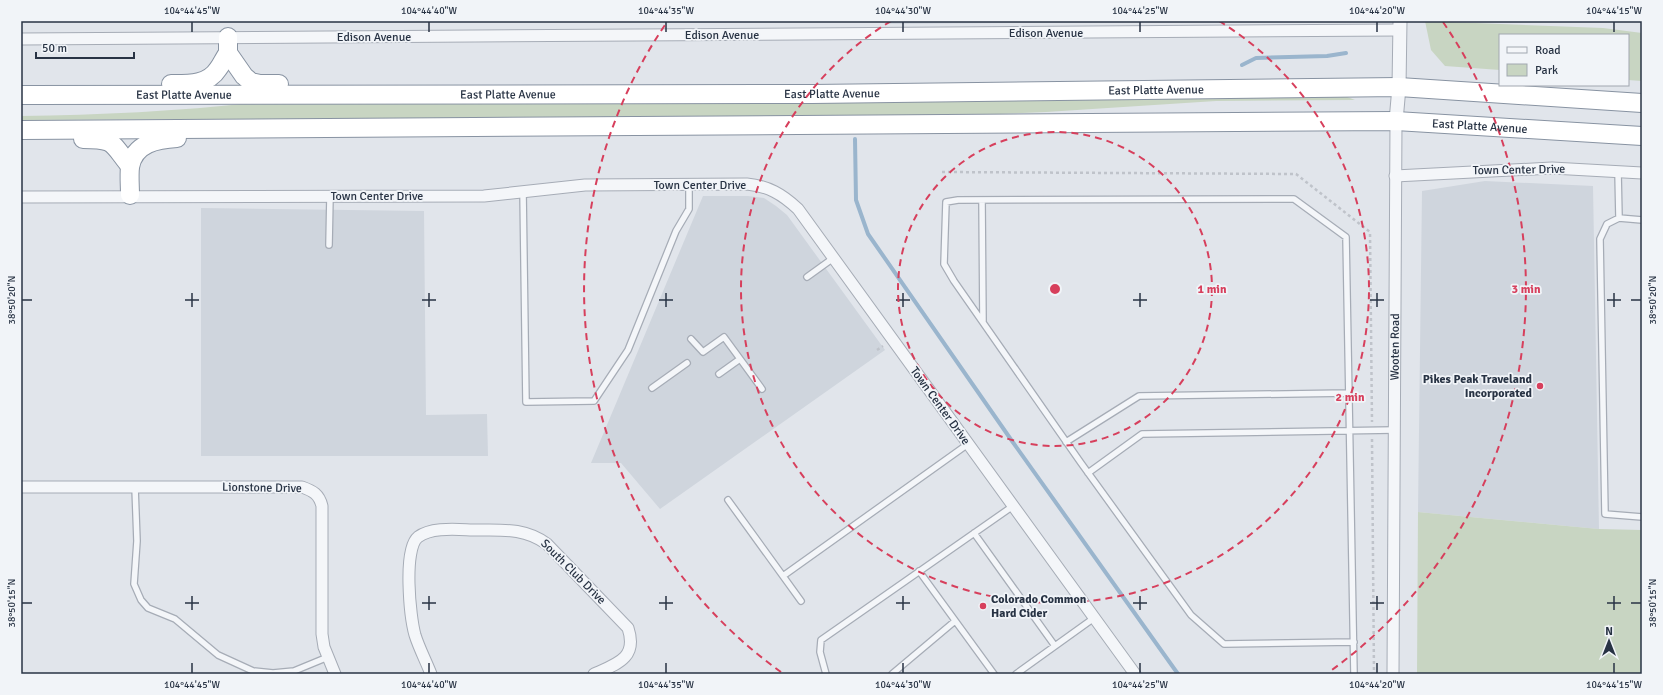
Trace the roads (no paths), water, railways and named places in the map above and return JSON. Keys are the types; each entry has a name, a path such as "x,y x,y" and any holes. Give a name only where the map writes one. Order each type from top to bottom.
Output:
{"highway":[{"path":"110,95 122,86 201,82 212,77 218,70 228,45"},
{"path":"228,45 244,76 251,82 260,84 346,84 360,96"},
{"name":"East Platte Avenue","path":"21,95 360,96 532,94 812,94 1399,87 1642,103"},
{"name":"East Platte Avenue","path":"25,130 1396,121 1642,136"},
{"path":"130,195 130,166 140,148 149,142 162,138 223,137 240,128"},
{"path":"25,130 44,139 103,139 119,150 130,166"}],"street":[{"name":"Edison Avenue","path":"21,39 228,45 809,34 1400,26"},
{"name":"Wooten Road","path":"1393,674 1395,176 1400,26"},
{"name":"Town Center Drive","path":"1395,176 1552,168 1642,173"},
{"name":"Town Center Drive","path":"21,197 130,195 484,196 585,185 747,184 772,189 786,197 798,209 832,259 1135,674"},
{"name":"Lionstone Drive","path":"21,487 302,487 312,490 320,497 322,506 322,634 328,657 335,674"},
{"name":"South Club Drive","path":"431,674 415,636 412,618 409,561 411,547 418,537 441,530 513,530 536,536 547,544 628,628 631,637 631,647 626,656 616,664 594,674"}],"lane":[{"path":"1618,172 1618,218"},
{"path":"523,191 526,402 594,402 628,350 676,231 689,209 689,184"},
{"path":"329,245 330,196"},
{"path":"1354,642 1224,644 1191,615 1066,442 944,264 946,202 982,200 1294,199 1346,238 1354,642 1354,674"},
{"path":"982,200 984,323"},
{"path":"1642,220 1618,218 1607,224 1600,238 1604,514 1642,517"},
{"path":"807,277 832,259"},
{"path":"691,339 703,352 724,337 762,389"},
{"path":"719,374 740,359"},
{"path":"652,388 687,363"},
{"path":"1066,442 1139,396 1349,393"},
{"path":"1088,473 1142,434 1350,432 1394,430"},
{"path":"783,576 968,444"},
{"path":"135,487 137,542 134,584 138,596 148,608 175,619 218,655 253,671 273,673 294,671 328,657"},
{"path":"728,500 801,601"},
{"path":"826,674 820,652 821,640 1013,506"},
{"path":"974,533 1055,646"},
{"path":"919,571 994,674"},
{"path":"1016,674 1094,618"},
{"path":"892,674 955,621"}],"waterway":[{"path":"1242,65 1256,58 1327,56 1346,53"},
{"path":"855,139 856,200 868,234 1012,441 1178,674"}],"place":[{"name":"Pikes Peak Traveland Incorporated","path":"1540,386"},
{"name":"Colorado Common Hard Cider","path":"983,606"}]}
